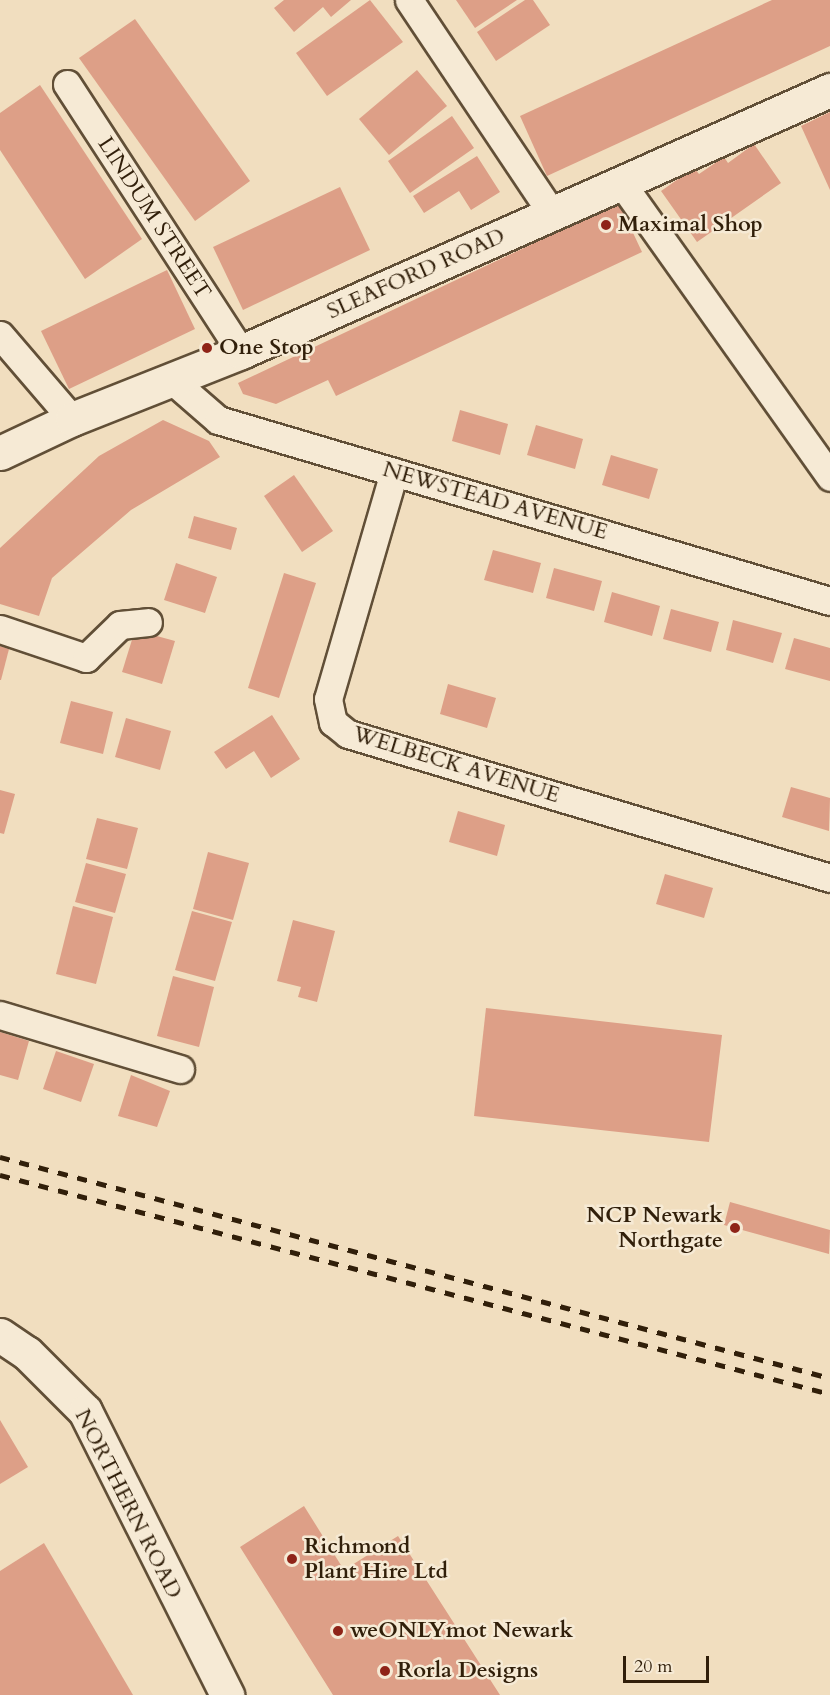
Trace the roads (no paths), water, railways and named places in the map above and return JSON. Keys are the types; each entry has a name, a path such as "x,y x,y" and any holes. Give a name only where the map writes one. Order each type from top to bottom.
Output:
{"street":[{"path":"409,0 552,214"},
{"name":"LINDUM STREET","path":"67,84 241,352"},
{"name":"SLEAFORD ROAD","path":"0,453 72,419 241,352 552,214 620,181 830,90"},
{"path":"620,181 830,477"},
{"path":"0,335 72,419"},
{"name":"NEWSTEAD AVENUE","path":"172,380 218,420 830,600"},
{"name":"WELBECK AVENUE","path":"394,472 328,699 333,722 348,734 830,879"},
{"path":"0,629 86,658 120,626 148,622"},
{"path":"0,1015 180,1069"},
{"name":"NORTHERN ROAD","path":"0,1335 27,1353 85,1411 226,1695"}],"railway":[{"path":"0,1157 830,1378"},
{"path":"0,1175 830,1394"}],"place":[{"name":"Maximal Shop","path":"606,225"},
{"name":"One Stop","path":"207,348"},
{"name":"NCP Newark Northgate","path":"735,1228"},
{"name":"Richmond Plant Hire Ltd","path":"292,1559"},
{"name":"weONLYmot Newark","path":"338,1631"},
{"name":"Rorla Designs","path":"385,1671"}]}
